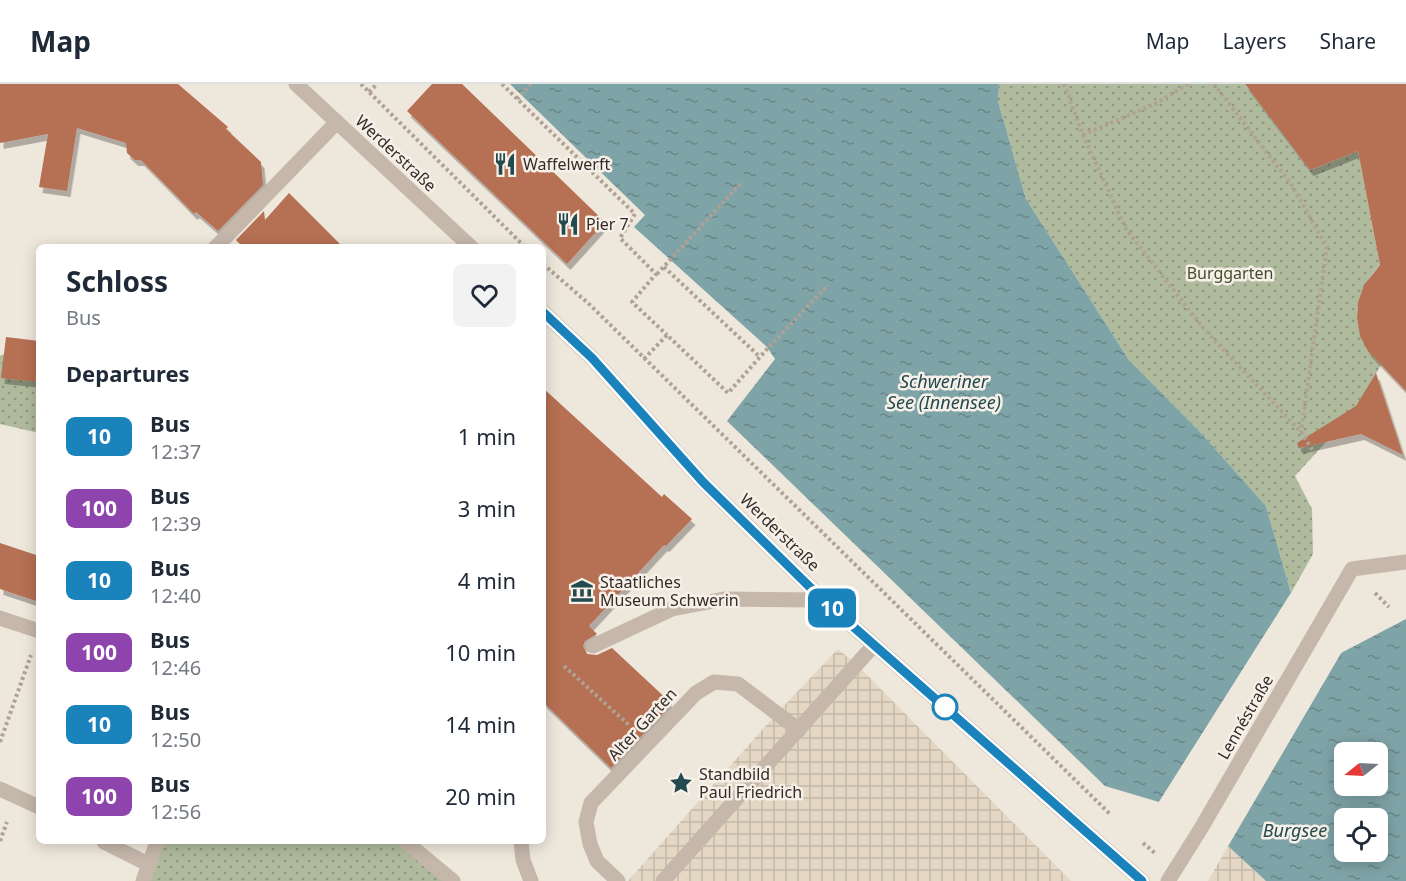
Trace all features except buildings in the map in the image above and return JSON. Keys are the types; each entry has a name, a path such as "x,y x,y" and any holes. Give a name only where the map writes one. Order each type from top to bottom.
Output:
{"street":[{"name":"Werderstraße","path":"296,84 468,244"},
{"path":"219,244 337,122"},
{"name":"Werderstraße","path":"546,315 592,358 703,482 823,600 1142,881"},
{"name":"Lennéstraße","path":"1171,875 1200,830 1352,569 1406,562"},
{"path":"593,646 672,609 682,607 724,599 823,600"},
{"path":"0,618 36,630"},
{"path":"663,881 874,645"},
{"name":"Alter Garten","path":"618,881 597,861 586,822 591,803 696,693 714,682 738,684 799,730"},
{"path":"0,789 36,806"},
{"path":"108,844 148,864"},
{"path":"143,881 156,844"},
{"path":"408,844 453,881"},
{"path":"521,844 523,860 531,881"}],"path":[{"path":"361,84 522,244"},
{"path":"369,92 377,84"},
{"path":"502,84 635,213 620,238 656,274"},
{"path":"517,99 531,84"},
{"path":"1064,84 1083,135 1126,229 1204,329 1300,432 1316,454"},
{"path":"1083,135 1155,104 1188,84"},
{"path":"1214,84 1291,184 1327,247 1300,432"},
{"path":"742,182 632,302 728,393 828,285"},
{"path":"546,267 588,303 1119,823"},
{"path":"664,267 760,357"},
{"path":"644,359 667,335"},
{"path":"0,742 31,654"},
{"path":"564,666 648,743"},
{"path":"1136,839 1171,875"}],"green space":[{"name":"Burggarten","path":"999,84 1245,84 1310,170 1358,151 1380,265 1363,290 1357,315 1363,340 1381,365 1354,411 1295,476 1312,509 1313,554 1291,593 1266,506 1202,434 1129,360 1026,199 998,101"},
{"path":"6,353 36,378 36,432 0,424 0,356"},
{"path":"156,844 408,844 453,881 143,881"}],"shaded area":[{"path":"838,649 857,665 1071,881 628,881 777,713"},
{"path":"1228,846 1266,881 1208,881"}],"water":[{"name":"Schweriner See (Innensee)","path":"510,84 999,84 998,101 1026,199 1129,360 1202,434 1266,506 1291,593 1159,802 1105,786 727,421 775,359 767,347 634,227 645,215"},
{"name":"Burgsee","path":"1406,619 1406,881 1266,881 1228,846 1341,653"}],"pier":[{"path":"1291,593 1294,595 1161,803 1159,802"},
{"path":"1344,648 1228,846 1226,845 1339,651"}],"bus line":[{"name":"10","path":"546,315 592,358 703,482 823,600 1142,881"}],"place":[{"name":"Waffelwerft","path":"505,164"},
{"name":"Pier 7","path":"568,224"},
{"name":"Staatliches Museum Schwerin","path":"582,591"},
{"name":"Standbild Paul Friedrich","path":"681,783"}]}
